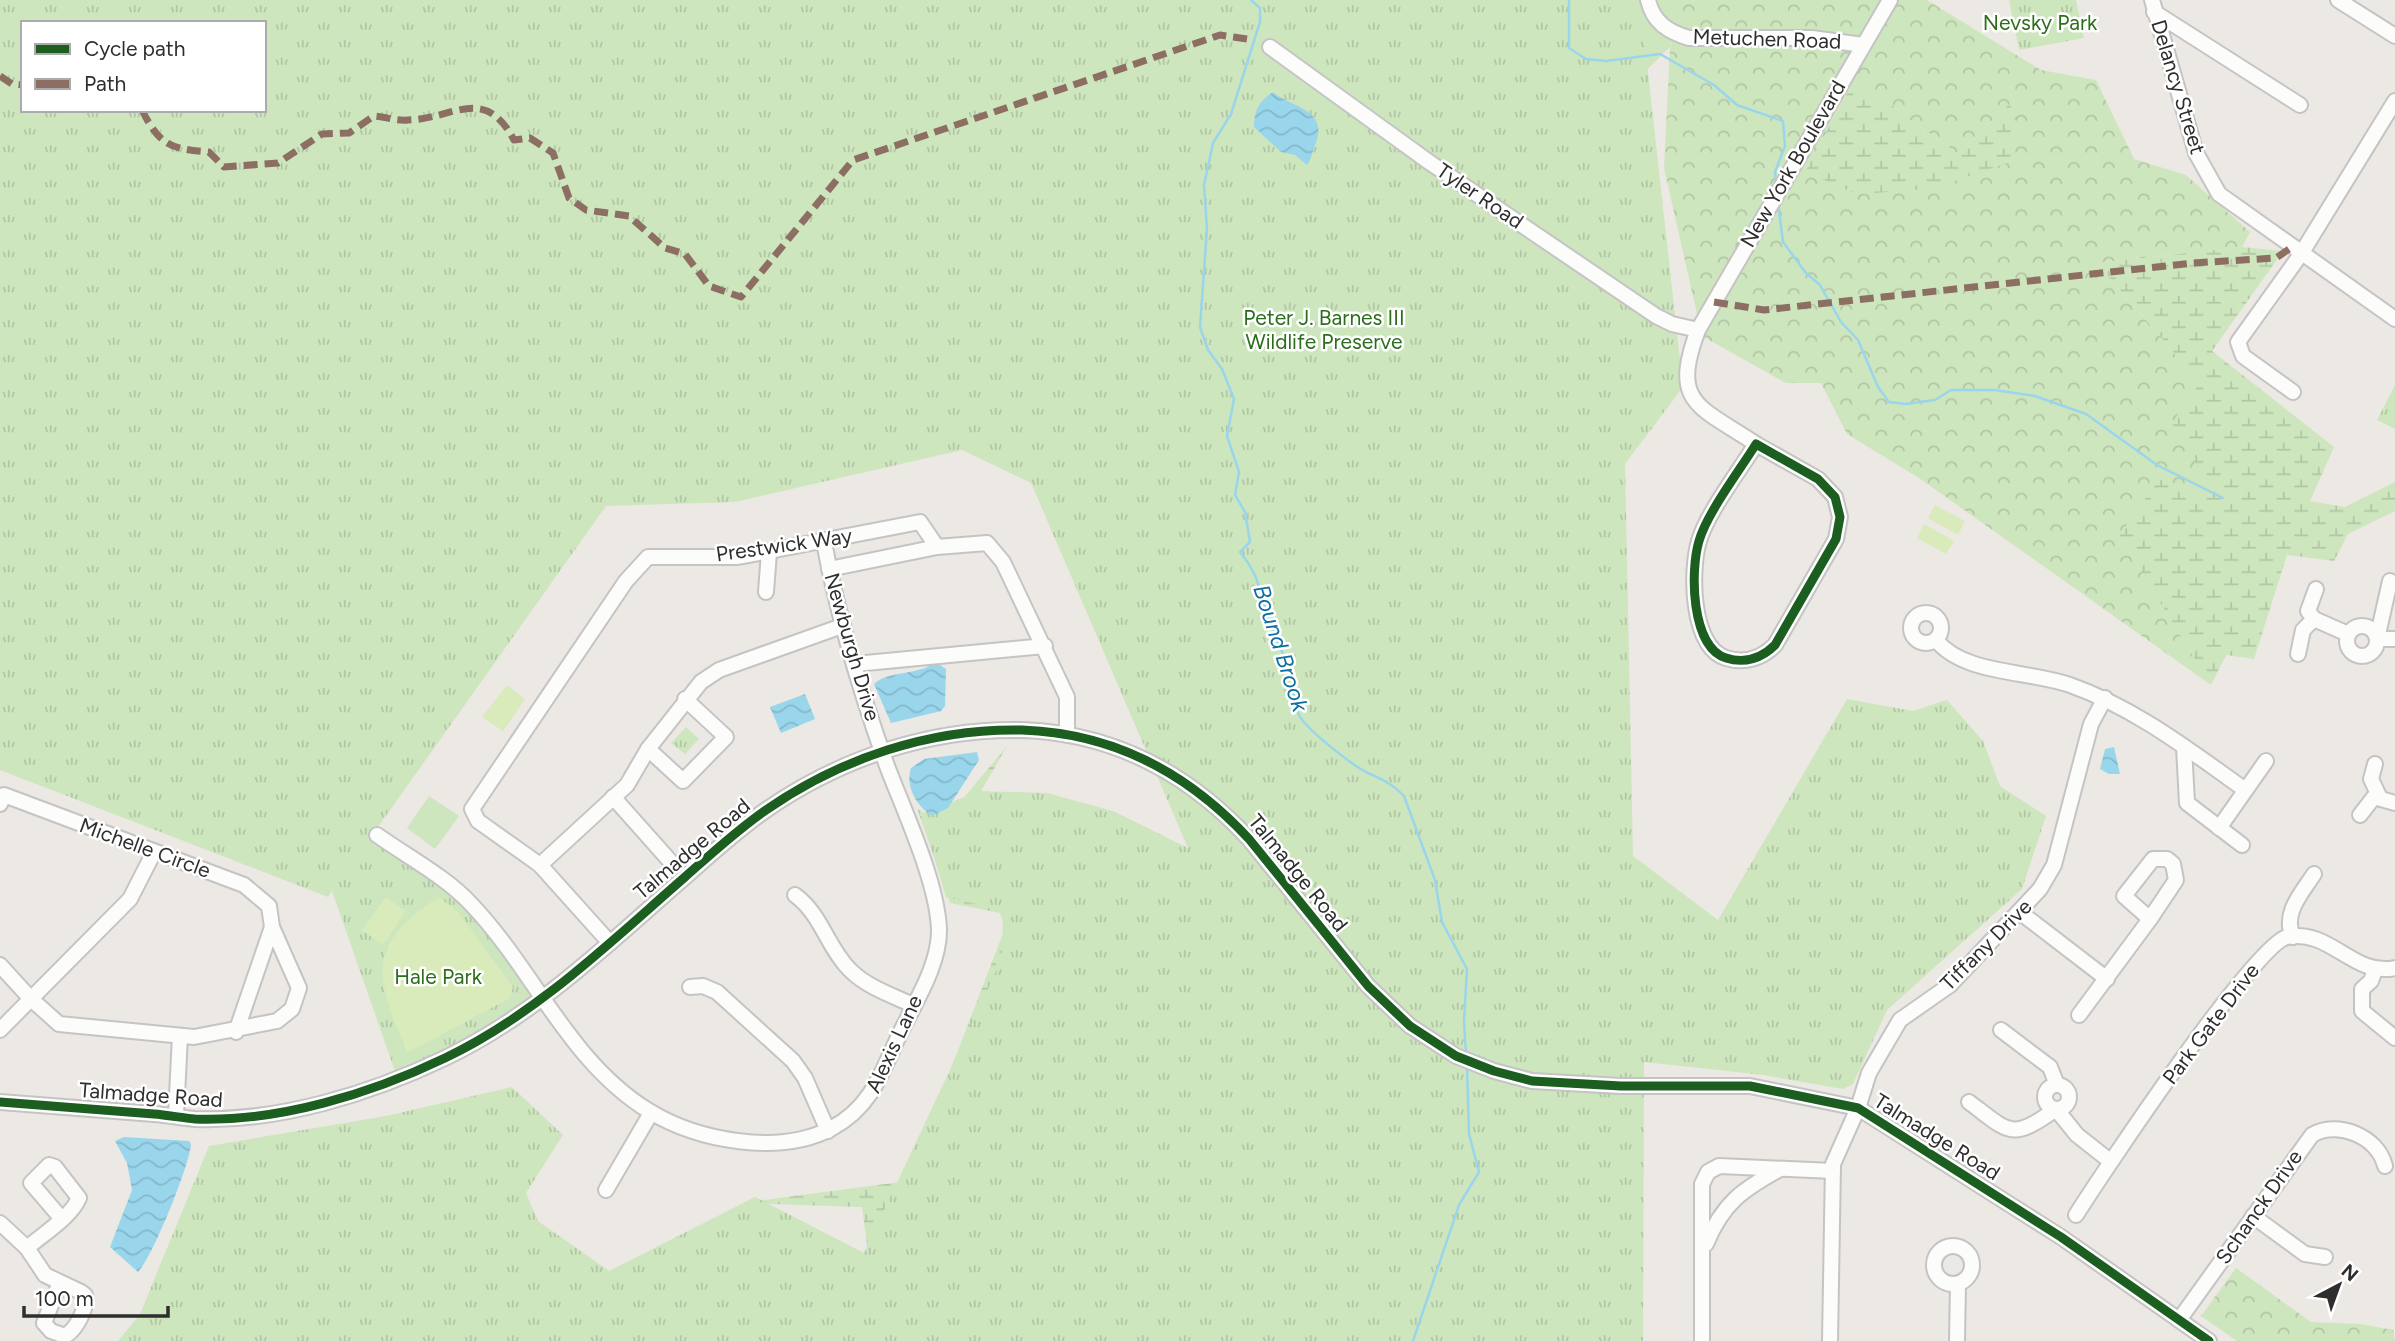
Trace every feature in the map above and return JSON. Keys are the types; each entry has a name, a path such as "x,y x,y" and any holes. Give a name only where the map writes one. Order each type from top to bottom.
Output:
{"street":[{"name":"Metuchen Road","path":"1648,0 1657,20 1672,33 1689,38 1812,38 1863,45"},
{"name":"New York Boulevard","path":"1756,444 1703,531 1696,561 1696,611 1700,632 1706,642 1724,658 1745,661 1767,653 1775,645 1836,539 1840,517 1835,497 1818,479 1756,444 1702,408 1691,396 1685,371 1698,330 1890,0"},
{"path":"2338,0 2395,36"},
{"path":"2153,6 2300,105"},
{"name":"Delancy Street","path":"2153,6 2196,153 2219,194 2394,317"},
{"name":"Tyler Road","path":"1270,47 1429,162 1649,312 1672,324 1698,330"},
{"path":"2293,393 2246,358 2237,346 2301,254 2395,101"},
{"name":"Prestwick Way","path":"610,943 540,865 478,821 472,809 626,581 648,557 655,555 738,557 920,522 937,547"},
{"name":"Newburgh Drive","path":"824,542 842,626 882,751"},
{"path":"829,569 956,543 987,543 1003,562 1067,697 1067,735"},
{"path":"766,592 769,552"},
{"path":"2348,634 2350,649 2357,655 2372,652 2390,581"},
{"path":"2316,589 2308,611 2314,619 2348,634"},
{"path":"2298,654 2304,630 2314,619"},
{"path":"540,865 627,785 648,749 685,699 719,670 842,626"},
{"path":"2348,634 2355,628 2364,626 2373,630 2377,639"},
{"path":"2377,639 2395,639"},
{"path":"1936,640 1957,659 2025,672 2105,698 2142,718 2244,789"},
{"path":"855,664 1045,646"},
{"name":"Tiffany Drive","path":"1833,1171 1869,1073 1900,1020 1950,985 2021,913 2054,865 2091,724 2105,698"},
{"path":"648,749 683,781 726,737 685,699"},
{"name":"Talmadge Road","path":"0,1102 177,1115 192,1119 235,1117 314,1104 358,1093 454,1053 511,1022 543,999 765,810 817,780 882,751 967,732 1040,731 1118,746 1144,758 1224,812 1390,1009 1432,1042 1456,1056 1512,1076 1595,1085 1751,1086 1858,1108 2061,1237 2209,1341"},
{"path":"2184,747 2187,803 2242,845"},
{"name":"Alexis Lane","path":"377,835 468,901 587,1058 610,1083 651,1113 692,1130 737,1139 785,1141 809,1138 828,1131 860,1111 871,1095 935,958 939,930 935,904 882,751"},
{"path":"2219,828 2266,761"},
{"path":"2375,764 2371,779 2379,796 2395,803"},
{"name":"Michelle Circle","path":"0,804 4,795 244,885 269,906 272,927 299,988 292,1009 277,1021 236,1031 194,1037 180,1036 59,1024 30,998 0,965"},
{"path":"2360,815 2370,799 2379,796"},
{"path":"613,797 670,861"},
{"path":"0,1030 130,900 154,852"},
{"path":"2314,874 2292,906 2289,929 2293,937 2311,935 2322,939 2375,970 2395,968"},
{"path":"795,895 817,915 848,968 873,986 912,1005"},
{"path":"2021,913 2107,979"},
{"path":"2080,1015 2150,919"},
{"path":"236,1031 272,927"},
{"name":"Park Gate Drive","path":"2076,1215 2110,1161 2240,982 2272,945 2293,937"},
{"path":"2375,970 2371,981 2362,989 2362,1011 2395,1038"},
{"path":"690,986 703,986 717,992 793,1061 805,1078 828,1131"},
{"path":"2001,1030 2050,1067 2057,1085 2047,1090 2045,1098 2049,1105 2056,1109 2077,1135 2110,1161"},
{"path":"177,1115 180,1036"},
{"path":"1969,1102 2005,1129 2013,1131 2025,1129 2056,1109"},
{"path":"606,1190 651,1113"},
{"name":"Schanck Drive","path":"2179,1320 2306,1141 2327,1128 2344,1128 2376,1149 2385,1166"},
{"path":"1702,1341 1702,1184 1708,1172 1718,1166 1833,1171 1830,1341"},
{"path":"1702,1252 1716,1218 1729,1202 1780,1168"},
{"path":"2253,1216 2305,1254 2325,1257"},
{"path":"27,1248 61,1218"},
{"path":"0,1223 27,1248 45,1275 60,1282"},
{"path":"1957,1341 1958,1284"}],"green space":[{"name":"Peter J. Barnes III Wildlife Preserve","path":"0,0 1640,0 1683,387 1625,464 1633,856 1718,920 1847,699 1913,711 1947,700 1983,741 2000,786 2046,816 2022,889 1887,1010 1853,1084 1843,1089 1763,1075 1644,1062 1643,1341 118,1341 140,1314 209,1146 386,1116 512,1087 563,1135 526,1193 538,1221 609,1271 755,1197 864,1253 1002,959 1003,910 946,897 921,814 980,791 1047,793 1113,811 1188,848 1031,483 962,450 735,502 606,506 373,834 458,892 543,999 475,1039 396,1074 332,891 328,897 0,770"},
{"path":"1577,0 1685,0 1670,47 1606,110"},
{"path":"1685,0 1927,0 2041,70 2096,80 2134,159 2186,175 2250,232 2242,247 2097,263 2200,383 2212,496 2119,536 2211,685 1919,478 1847,434 1821,383 1786,383 1702,336 1664,168 1670,47","holes":["1850,82 1884,100 1958,154 2018,96 2010,162 1805,172 1846,96"]},
{"name":"Nevsky Park","path":"2009,0 2076,0 2084,38 2019,50"},
{"path":"1850,82 1884,100 1958,154 2019,95 2010,162 1931,189 1857,194 1805,172 1846,96"},
{"path":"2242,247 2283,251 2212,351 2334,447 2310,501 2345,507 2395,482 2395,511 2348,534 2334,561 2287,555 2254,659 2226,655 2211,685 2119,536 2159,479 2211,495 2172,423 2200,383 2097,263"},
{"path":"2395,385 2395,429 2377,420"},
{"path":"1935,505 1965,521 1958,535 1928,518"},
{"path":"1924,524 1954,541 1946,554 1917,538"},
{"path":"507,685 525,699 503,731 482,717"},
{"path":"686,727 699,739 685,754 671,743"},
{"path":"1007,746 964,821 1053,897 872,1282 862,1207 742,1203 908,1181 1005,928 1000,913 950,903 917,808 941,825"},
{"path":"429,796 459,816 435,849 407,828"},
{"path":"386,897 406,911 383,945 362,930"},
{"name":"Hale Park","path":"439,897 458,912 513,987 510,998 407,1053 389,1004 383,966 387,949 397,932 414,915"},
{"path":"2236,1268 2311,1322 2361,1324 2393,1330 2395,1341 2237,1341 2201,1316"}],"water":[{"path":"1273,92 1307,111 1317,124 1318,133 1307,165 1295,155 1281,152 1254,127 1258,106"},
{"path":"940,665 946,669 945,706 941,711 891,723 874,684 886,677"},
{"path":"805,694 815,719 781,733 770,707"},
{"path":"2114,747 2120,774 2109,774 2100,769 2105,749"},
{"path":"977,752 979,760 948,808 932,816 926,812 913,795 909,781 911,768 924,759"},
{"path":"124,1137 189,1141 191,1144 169,1211 138,1272 110,1247 132,1190 127,1163 115,1141"}],"waterway":[{"name":"Bound Brook","path":"1251,0 1260,8 1260,22 1231,114 1213,143 1204,185 1207,229 1200,327 1208,350 1222,369 1234,399 1227,436 1239,472 1235,495 1245,512 1250,542 1240,552 1260,589 1294,684 1295,705 1303,721 1341,755 1392,785 1404,796 1435,880 1442,922 1467,969 1464,1021 1466,1055"},
{"path":"1569,0 1569,48 1586,59 1606,61 1660,54 1714,85 1737,105 1783,121 1785,146 1775,172 1776,183"},
{"path":"1778,203 1783,242 1806,273 1820,285 1841,322 1858,340 1878,387 1889,402 1905,404 1935,400 1951,390 1994,390 2035,396 2086,414 2157,465 2223,498"},
{"name":"Bound Brook","path":"1413,1341 1459,1205 1479,1172 1469,1134 1467,1065"}],"marked path":[{"path":"143,112 155,131 168,143 185,149 209,152 224,167 278,163 322,134 349,133 374,116 408,120 479,109 491,113 503,123 514,140 530,138 553,153 569,198 586,210 629,216 665,248 685,254 709,286 741,297 853,160 1220,35 1247,39"},
{"path":"0,76 12,84 21,85"},
{"path":"1714,302 1764,310 2193,263 2276,258 2292,247"}],"cycle path":[{"path":"1756,444 1818,479 1835,497 1840,517 1836,539 1775,645 1759,656 1740,660 1726,658 1714,651 1706,639 1696,607 1694,570 1703,530 1756,444"},
{"path":"0,1102 195,1119 227,1119 291,1111 355,1094 445,1058 511,1020 571,976 745,826 766,810 825,775 888,750 954,734 1022,730 1055,733 1118,748 1174,776 1201,795 1249,839 1368,986 1410,1026 1456,1056 1494,1071 1532,1081 1621,1086 1750,1086 1858,1108 2061,1237 2209,1341"}]}
